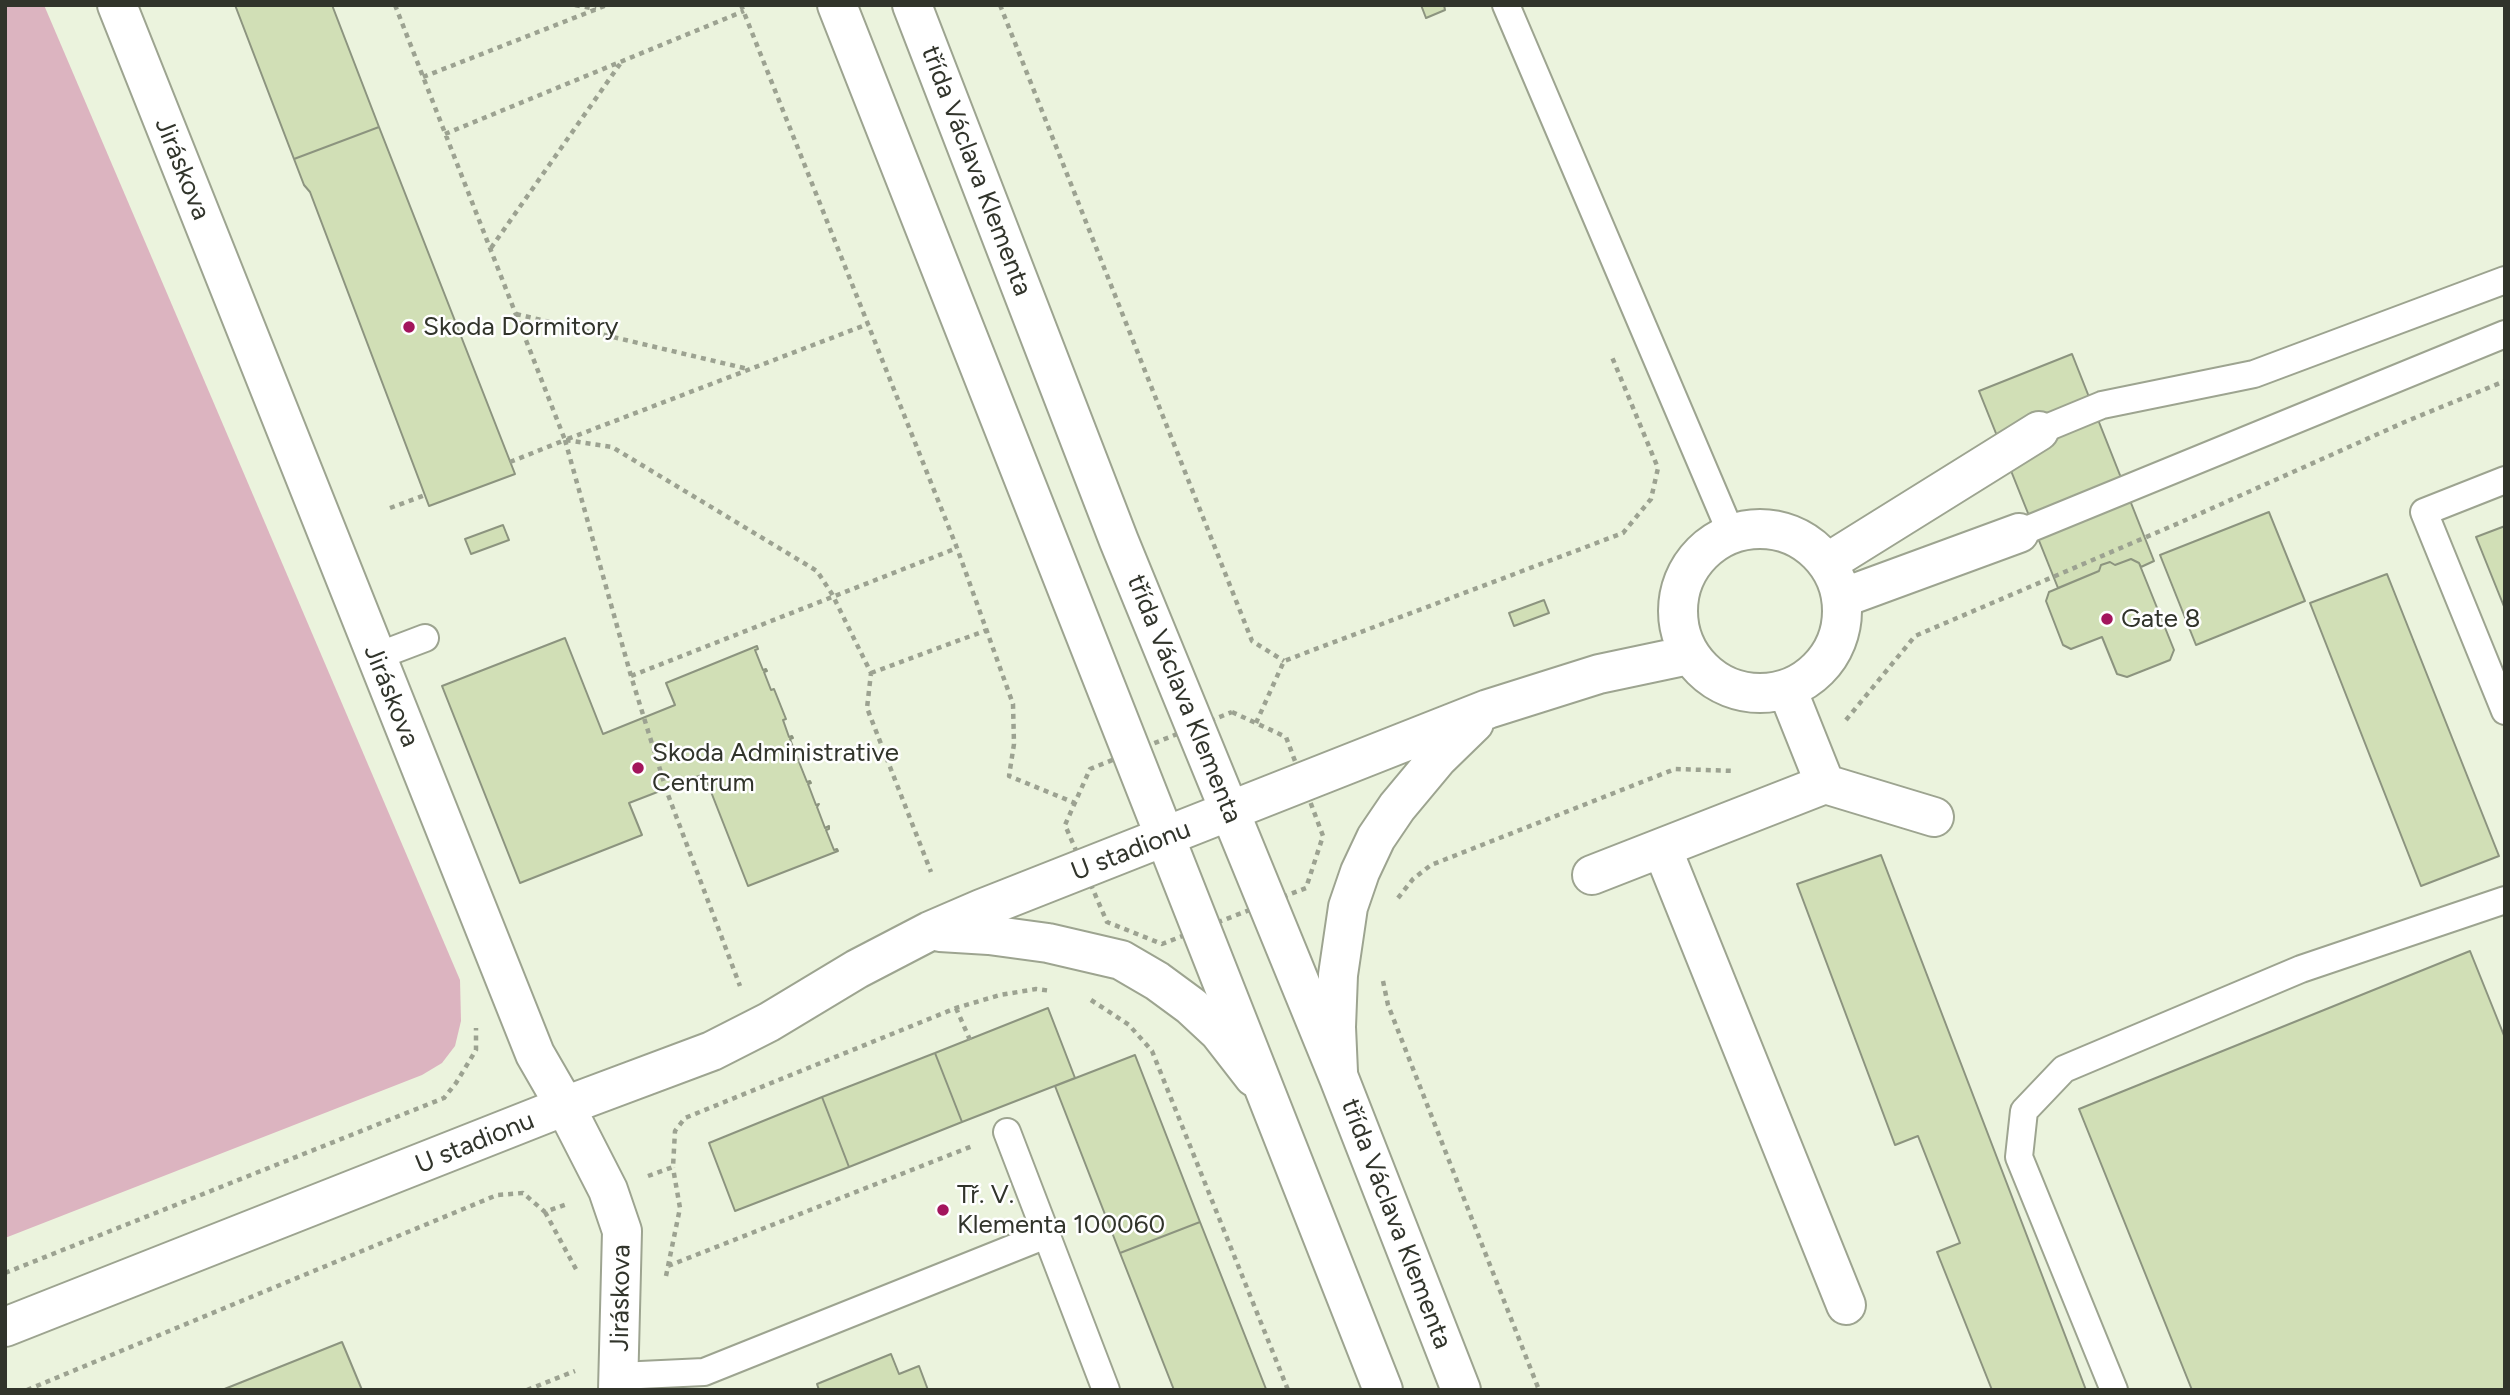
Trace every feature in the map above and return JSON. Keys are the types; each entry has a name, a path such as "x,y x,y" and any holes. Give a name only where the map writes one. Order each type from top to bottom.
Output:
{"street":[{"name":"Jiráskova","path":"117,5 535,1054 608,1191 622,1231 619,1383"},
{"path":"837,5 1383,1390"},
{"name":"třída Václava Klementa","path":"912,5 1119,541 1339,1078 1461,1390"},
{"path":"1828,563 2039,430"},
{"path":"1758,528 1785,532 1808,544 1828,563 1842,598 1842,621 1836,643 1824,663 1807,679 1787,689 1750,693 1716,681 1689,655 1679,627 1678,599 1687,571 1706,548 1731,533 1758,528"},
{"path":"1842,598 2019,533"},
{"name":"U stadionu","path":"5,1327 565,1106 712,1051 930,931 1488,709 1598,674 1689,655"},
{"path":"1787,689 1820,771 1934,817"},
{"name":"U stadionu","path":"1339,1078 1336,1027 1338,975 1348,907 1360,872 1376,838 1397,807 1437,758 1488,709"},
{"path":"1592,875 1662,848 1820,771"},
{"path":"1662,848 1846,1304"},
{"path":"930,931 1048,943 1121,960 1157,981 1191,1006 1236,1052 1267,1095"}],"lane":[{"path":"1506,5 1731,533"},
{"path":"2039,430 2102,405 2254,374 2505,280"},
{"path":"2019,533 2505,334"},
{"path":"2505,480 2424,512 2505,711"},
{"path":"376,657 425,638"},
{"path":"2110,1380 2019,1157 2024,1111 2064,1069 2301,969 2505,900"},
{"path":"1007,1132 1106,1390"},
{"path":"619,1383 704,1371 1046,1235"}],"path":[{"path":"395,5 565,440 631,676 667,792 740,986"},
{"path":"575,5 596,9"},
{"path":"423,77 607,5"},
{"path":"1000,5 1252,640 1284,661"},
{"path":"445,134 743,8 957,548 1013,704 1014,744 1009,776 1075,803"},
{"path":"490,249 622,61"},
{"path":"516,314 749,370"},
{"path":"510,462 868,324"},
{"path":"1256,723 1284,661 1623,533 1651,499 1658,468 1612,355"},
{"path":"1820,771 1915,636 2407,421 2505,381"},
{"path":"565,440 612,447 817,571 832,594 871,673 867,708 931,872"},
{"path":"390,508 425,495"},
{"path":"631,676 957,548"},
{"path":"871,673 987,630"},
{"path":"1395,902 1413,879 1431,865 1675,769 1744,772"},
{"path":"1382,970 1388,1005 1539,1390"},
{"path":"27,1390 497,1195 523,1193 545,1212 673,1167 675,1131 685,1118 956,1007 1036,989 1060,991"},
{"path":"1081,996 1099,1003 1129,1025 1152,1051 1288,1390"},
{"path":"956,1007 970,1040"},
{"path":"5,1273 444,1098 476,1050 476,1026"},
{"path":"668,1266 1007,1132"}],"shaded area":[{"path":"5,5 44,5 460,980 461,1021 455,1046 442,1063 422,1075 5,1238"}],"building":[{"path":"235,5 332,5 379,127 294,159"},
{"path":"1421,5 1444,5 1445,10 1426,18"},
{"name":"Skoda Dormitory","path":"379,127 515,474 429,506 310,192 304,185 294,159"},
{"path":"2072,354 2154,561 2141,567 2131,559 2115,565 2110,562 2101,565 2099,571 2058,588 1979,391"},
{"path":"2269,512 2305,601 2196,645 2160,555"},
{"path":"503,525 509,540 471,554 465,539"},
{"path":"2505,526 2505,609 2476,537"},
{"name":"Gate 8","path":"2131,559 2139,563 2174,650 2170,660 2127,677 2117,674 2102,637 2071,649 2063,645 2046,601 2049,592 2099,571 2101,565 2110,562 2115,565"},
{"path":"2387,574 2499,856 2421,886 2310,603"},
{"path":"1544,600 1549,613 1514,626 1509,613"},
{"name":"Skoda Administrative Centrum","path":"565,638 603,734 675,705 666,683 757,646 758,649 755,650 763,670 767,671 764,672 771,690 774,689 786,719 783,720 789,737 793,738 790,739 798,760 801,758 802,761 799,762 807,782 811,783 808,784 816,805 819,804 817,807 825,828 829,826 826,830 834,850 838,851 748,886 704,774 629,803 642,835 520,883 442,686"},
{"path":"1881,855 2086,1390 1992,1390 1937,1252 1960,1243 1918,1136 1895,1145 1797,884"},
{"path":"2470,951 2505,1038 2505,1390 2192,1390 2079,1109"},
{"path":"1048,1008 1075,1078 962,1122 935,1053"},
{"path":"935,1053 962,1122 849,1167 822,1097"},
{"path":"1135,1055 1200,1222 1120,1253 1055,1086"},
{"path":"822,1097 849,1167 735,1211 709,1143"},
{"path":"1200,1222 1266,1389 1174,1390 1120,1253"},
{"path":"342,1342 362,1390 222,1390"},
{"path":"891,1354 899,1374 919,1366 928,1390 819,1390 817,1384"}],"place":[{"name":"Skoda Dormitory","path":"409,327"},
{"name":"Gate 8","path":"2107,619"},
{"name":"Skoda Administrative Centrum","path":"638,768"},
{"name":"Tř. V. Klementa 100060","path":"943,1210"}]}
